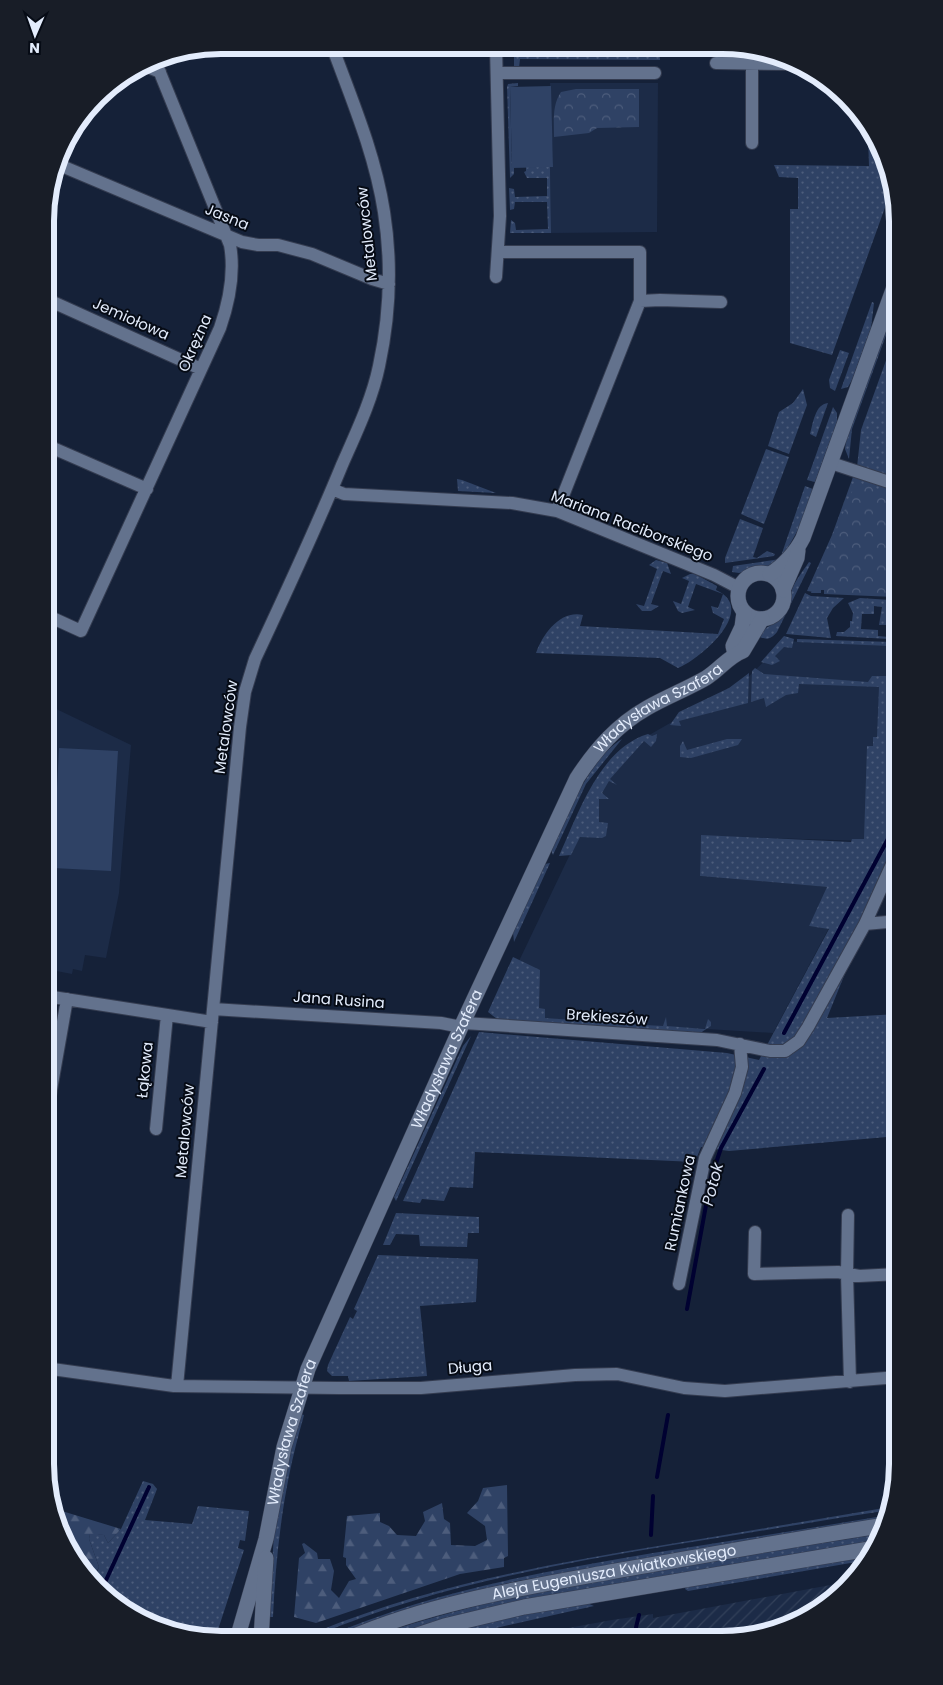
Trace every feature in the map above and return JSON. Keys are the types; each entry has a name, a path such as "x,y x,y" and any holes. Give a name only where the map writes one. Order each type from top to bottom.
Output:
{"street":[{"name":"Metalowców","path":"177,1386 240,727 245,692 255,659 332,489 362,417 379,367 390,284 384,212 376,174 366,137 335,54"},
{"path":"496,54 499,252 496,277"},
{"path":"716,62 778,64"},
{"path":"752,64 752,143"},
{"name":"Okrężna","path":"54,619 81,631 220,328 230,294 232,259 226,234 158,67"},
{"path":"152,69 160,72"},
{"path":"497,73 655,73"},
{"name":"Jasna","path":"63,166 226,234 258,245 278,245 312,254 372,280 390,284"},
{"path":"499,252 640,252 640,302 556,511"},
{"path":"640,302 660,300 721,302"},
{"path":"798,549 778,570 770,574 755,574 743,582 739,588 738,600 744,612 749,616 762,619 775,615 783,604 784,590 797,558 798,549 889,301"},
{"name":"Jemiołowa","path":"54,303 201,369"},
{"path":"54,449 146,490"},
{"path":"831,463 889,482"},
{"name":"Mariana Raciborskiego","path":"332,489 344,494 512,503 556,511 714,575 739,588"},
{"path":"770,574 781,584 784,590"},
{"name":"Władysława Szafera","path":"735,654 733,646 742,627 744,612"},
{"name":"Władysława Szafera","path":"239,1631 266,1539 278,1472 301,1388 463,1025 563,807 590,758 607,738 628,720 647,708 706,678 735,654 743,651 762,619"},
{"path":"889,871 865,924 889,922"},
{"name":"Brekieszów","path":"463,1025 717,1040 770,1052 785,1051 798,1041 808,1027 865,924"},
{"path":"54,998 212,1022"},
{"path":"54,1073 67,1000"},
{"name":"Jana Rusina","path":"213,1009 442,1022 463,1025"},
{"name":"Łąkowa","path":"156,1129 167,1015"},
{"name":"Rumiankowa","path":"679,1284 705,1158 735,1093 742,1067 744,1045"},
{"path":"848,1215 847,1274 850,1382"},
{"path":"755,1232 754,1274 838,1272 860,1276 889,1274"},
{"name":"Długa","path":"54,1369 177,1386 301,1388 421,1388 617,1374 684,1388 725,1391 889,1378"},
{"name":"Aleja Eugeniusza Kwiatkowskiego","path":"369,1631 414,1614 521,1588 778,1542 878,1526"},
{"name":"Władysława Szafera","path":"263,1631 267,1568 266,1539"},
{"name":"Aleja Eugeniusza Kwiatkowskiego","path":"429,1631 524,1607 866,1550"}],"shaded area":[{"path":"550,83 658,83 657,232 551,233 550,167 553,166"},
{"path":"785,641 887,646 887,684 866,841 701,836 700,876 828,887 809,926 829,928 773,1033 542,1019 496,1009 595,802 609,778 644,738 745,680"},
{"path":"54,708 131,745 119,893 106,958 85,955 82,971 73,969 72,974 54,971"},
{"path":"838,1584 824,1597 786,1619 744,1630 552,1631 653,1614 653,1618"}],"green space":[{"path":"514,54 660,54 660,60 520,59 519,68 514,67"},
{"path":"518,83 518,86 510,87 512,167 514,167 514,174 510,178 507,87 508,84"},
{"path":"551,86 553,167 512,168 510,87"},
{"path":"576,89 639,89 639,127 597,128 589,133 554,137 554,113 558,97 561,92"},
{"path":"868,140 884,178 888,199 832,355 790,343 790,209 798,209 798,178 779,177 774,165 869,166"},
{"path":"526,167 550,167 551,233 510,233 511,220 515,223 516,230 548,229 547,202 515,202 514,209 510,210 509,188 514,189 515,197 547,196 547,178 527,178 524,172"},
{"path":"872,302 874,303 871,328 852,380 848,387 841,389"},
{"path":"889,322 889,327 852,429 849,459 845,449 846,440"},
{"path":"840,350 849,353 835,391 830,388 829,380"},
{"path":"889,352 889,475 857,467 861,430"},
{"path":"803,389 807,405 789,454 768,446 779,412 793,403"},
{"path":"828,403 816,437 810,434 815,415 820,407"},
{"path":"833,407 837,413 837,422 815,482 807,480"},
{"path":"766,449 789,457 764,524 741,514"},
{"path":"853,477 889,488 889,500 840,593 824,594 824,590 821,590 821,593 807,591 832,535"},
{"path":"457,479 462,480 496,493 458,491"},
{"path":"856,482 889,492 889,597 824,594 824,590 821,590 821,593 811,593"},
{"path":"805,486 813,489 799,528 781,560 770,566 739,573 732,572 733,566 780,559"},
{"path":"740,519 763,528 753,557 757,558 767,551 775,554 774,556 725,563 725,558"},
{"path":"656,560 667,563 671,574 663,571 651,604 659,606 651,611 642,611 636,604 644,606 657,569 649,565"},
{"path":"809,562 811,563 777,632 768,638 757,636 784,614 794,584"},
{"path":"695,574 717,586 716,590 720,593 696,584 688,607 695,610 682,613 678,611 673,601 681,604 689,581 682,578"},
{"path":"805,593 811,596 844,598 833,608 827,618 831,638 786,634"},
{"path":"723,595 728,598 731,609 729,621 711,644 688,663 678,668 660,658 536,653 543,638 554,625 567,616 575,614 583,615 580,626 718,634 724,619 713,613 711,606 718,608"},
{"path":"860,598 889,600 889,625 879,625 882,607 874,606 874,614 862,614 861,629 878,630 878,636 889,637 889,639 836,636 837,632 844,632 850,627 853,613 848,603"},
{"path":"784,636 794,639 792,648 784,647 775,656 780,661 772,665 761,662"},
{"path":"797,639 889,642 889,875 870,912 827,1018 889,1015 889,1137 729,1151 701,1147 695,1162 475,1152 473,1188 450,1187 444,1201 422,1199 420,1203 403,1201 479,1032 727,1053 759,1060 829,929 809,926 827,887 700,876 701,835 851,842 852,839 864,839 867,746 873,746 873,737 877,737 879,687 799,684 798,693 786,695 766,707 764,698 751,702 752,671 755,668 764,674 868,682 872,676 887,676 887,646 797,642"},
{"path":"749,673 748,703 679,721 681,726 670,725 679,712 729,688"},
{"path":"648,734 652,736 657,734 656,741 651,747 644,741 610,779 617,785 609,781 602,793 609,799 599,799 599,822 608,823 606,836 602,838 580,837 571,855 559,856 583,803 604,768 617,753 631,742"},
{"path":"622,739 586,784 553,855 551,850 580,789 599,760"},
{"path":"727,739 742,739 738,745 691,758 680,757 680,746 683,741 687,750"},
{"path":"59,748 118,751 111,871 54,868"},
{"path":"550,863 514,942 513,932 545,864"},
{"path":"513,957 540,970 539,1008 545,1009 545,1018 587,1021 590,1012 592,1021 625,1023 628,1014 629,1024 663,1026 666,1017 667,1026 705,1029 708,1019 711,1022 711,1026 697,1035 497,1019 488,1012"},
{"path":"471,1036 396,1201 394,1197 463,1046"},
{"path":"396,1213 479,1217 479,1233 468,1233 467,1247 420,1246 419,1235 396,1234 390,1245 383,1245"},
{"path":"378,1255 478,1259 476,1302 420,1306 427,1376 349,1381 348,1376 332,1376 327,1371 350,1317 353,1319 357,1311 354,1309"},
{"path":"301,1414 304,1415 296,1443 282,1517 273,1617 269,1617 274,1533 287,1465"},
{"path":"143,1481 153,1484 157,1489 145,1520 192,1524 198,1506 249,1511 245,1541 240,1540 238,1548 244,1550 218,1631 178,1626 157,1619 119,1597 103,1582 96,1575 99,1567 89,1539 90,1533 104,1535 108,1543 121,1529"},
{"path":"507,1485 508,1556 504,1558 504,1567 460,1574 316,1623 294,1617 299,1558 305,1553 302,1544 304,1543 317,1553 318,1559 330,1559 334,1571 331,1590 339,1598 349,1581 356,1579 346,1565 346,1558 343,1557 347,1516 380,1513 380,1522 389,1526 397,1535 416,1536 425,1521 423,1512 442,1503 444,1519 450,1523 451,1545 475,1546 487,1540 485,1526 467,1513 478,1501 483,1488"},
{"path":"884,1508 883,1511 627,1553 537,1570 448,1591 360,1618 327,1631 319,1631 402,1601 446,1589 535,1568"},
{"path":"61,1511 121,1529 108,1543 104,1535 90,1534 89,1539 99,1567 95,1574 88,1566 71,1538"},
{"path":"881,1516 880,1520 518,1581 466,1593 354,1631 341,1631 402,1608 484,1585 568,1568"},
{"path":"874,1535 870,1541 600,1587 408,1631 390,1631 492,1602 622,1575"},
{"path":"861,1557 858,1562 688,1591 685,1589 686,1587"},
{"path":"587,1603 594,1606 483,1631 458,1631 502,1619"}],"waterway":[{"name":"Potok","path":"784,1033 889,837"},
{"name":"Potok","path":"687,1309 711,1178 721,1148 764,1069"},
{"name":"Potok","path":"657,1477 668,1415"},
{"path":"105,1583 149,1487"},
{"name":"Potok","path":"651,1535 653,1496"},
{"name":"Potok","path":"635,1631 639,1615"}]}
